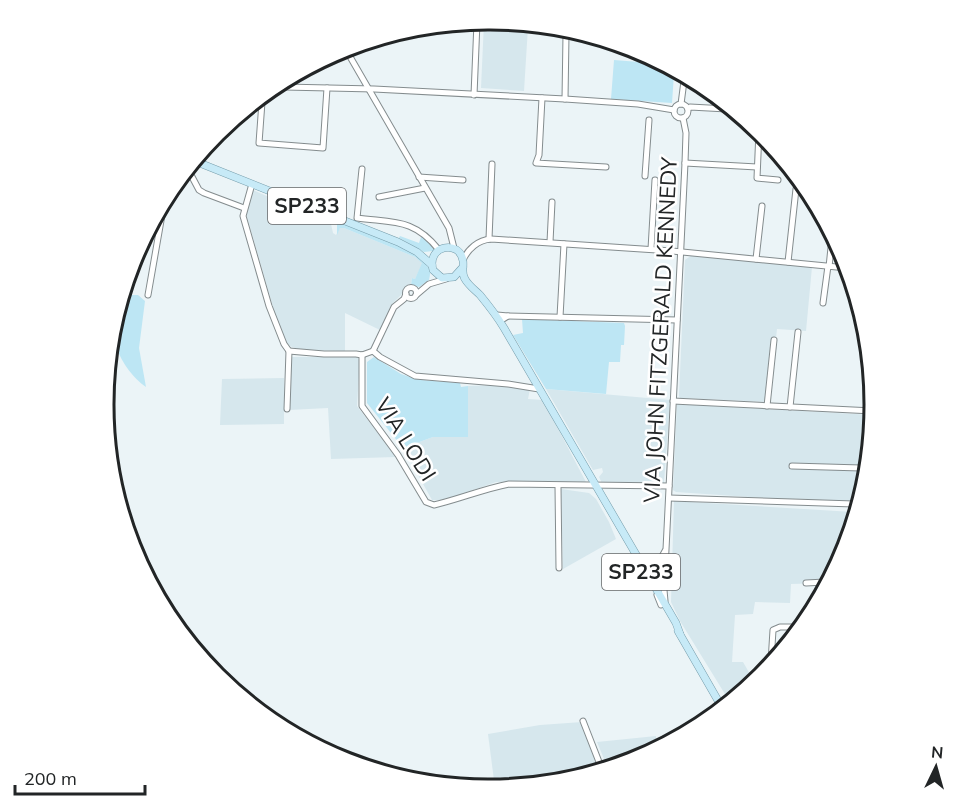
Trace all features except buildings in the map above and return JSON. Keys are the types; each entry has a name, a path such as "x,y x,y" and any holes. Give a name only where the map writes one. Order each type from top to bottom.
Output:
{"main road":[{"name":"SP233","path":"202,164 398,242 417,252 427,255 440,250 456,250 463,263 466,281 498,318 639,558 663,606"},
{"path":"433,267 433,256 440,250"},
{"name":"SP233","path":"417,252 439,276 463,283 488,305"},
{"path":"449,278 460,273 463,263"},
{"name":"SP233","path":"607,506 624,541 718,701"}],"street":[{"path":"474,95 477,31"},
{"path":"565,99 566,38"},
{"path":"350,57 450,232 452,244 456,250 471,249"},
{"path":"681,104 684,85"},
{"path":"290,87 565,99 638,104 674,110"},
{"path":"262,107 259,143 323,148 327,88"},
{"path":"542,98 539,155 536,163 606,167"},
{"path":"674,110 681,104"},
{"path":"681,104 688,109"},
{"path":"688,109 690,107 719,109"},
{"path":"674,110 676,117 683,118 688,109"},
{"name":"VIA JOHN FITZGERALD KENNEDY","path":"663,606 685,163 686,133 683,118"},
{"path":"645,176 649,120"},
{"path":"758,144 757,178 778,180"},
{"path":"685,163 757,166"},
{"path":"489,239 492,164"},
{"path":"362,169 357,218 394,221 405,225 422,232 440,250 448,235 445,224"},
{"path":"192,177 204,193 244,208"},
{"path":"419,177 463,180"},
{"path":"651,249 655,180"},
{"path":"252,184 243,216 268,306 289,351 287,409"},
{"path":"379,196 425,188"},
{"path":"788,262 796,190"},
{"path":"550,242 552,202"},
{"path":"756,259 762,206"},
{"path":"148,295 160,226"},
{"path":"463,263 471,249 481,241 489,239 680,251 838,268"},
{"path":"560,317 564,244"},
{"path":"824,303 830,251"},
{"path":"426,286 433,267"},
{"path":"289,351 362,355 373,351 394,307 414,297 426,286 440,279 449,278"},
{"path":"401,302 408,289 426,286"},
{"path":"413,288 414,297"},
{"path":"406,294 414,297"},
{"path":"498,318 508,316 677,320"},
{"path":"790,407 798,332"},
{"path":"767,406 774,340"},
{"path":"373,351 415,376 539,388"},
{"name":"VIA LODI","path":"362,355 362,406 398,455 426,502 434,504 465,498 491,487 509,484 558,486"},
{"path":"673,401 864,411"},
{"path":"792,466 858,468"},
{"path":"559,568 558,486 669,486"},
{"path":"669,498 850,504"},
{"path":"624,541 642,570 650,578 658,579 665,573"},
{"name":"VIA JOHN FITZGERALD KENNEDY","path":"650,578 662,559 667,544"},
{"path":"639,558 650,563 662,559"},
{"path":"806,583 818,582"},
{"path":"772,650 773,630 790,627"},
{"path":"583,722 599,762"}],"shaded area":[{"path":"484,30 528,32 524,91 481,88"},
{"path":"614,60 639,62 674,79 672,103 611,99"},
{"path":"253,190 331,224 333,233 336,235 340,228 344,228 415,257 423,263 415,279 412,278 411,285 393,303 380,330 345,313 345,351 300,350 290,346 282,338 247,217 247,208"},
{"path":"333,218 384,238 411,252 428,267 429,280 419,287 411,285 412,278 415,279 422,263 415,257 344,228 340,228 337,235 337,224"},
{"path":"422,234 435,249 433,251 424,252 399,238 400,236 419,243"},
{"path":"692,255 812,267 806,331 777,329 769,402 680,398 685,260"},
{"path":"131,295 138,295 145,301 139,348 146,387 127,368 120,356 122,331"},
{"path":"522,319 624,323 624,345 621,345 620,362 609,362 606,394 546,389 513,335 523,333"},
{"path":"291,357 360,357 357,406 396,457 331,459 328,408 289,410"},
{"path":"374,357 410,377 460,383 461,387 468,386 468,437 433,437 403,448 367,403 367,362"},
{"path":"284,378 284,424 220,425 222,379"},
{"path":"501,385 530,389 528,399 543,400 587,484 496,482 454,497 432,500 403,448 433,437 468,437 468,386"},
{"path":"546,389 670,400 664,483 602,483 599,477 603,472 602,468 593,470"},
{"path":"677,404 864,415 860,453 850,504 673,490"},
{"path":"561,489 589,493 596,499 616,539 563,569"},
{"path":"674,501 848,512 835,548 818,583 791,584 790,603 755,602 753,614 735,615 732,662 743,662 750,673 725,695 680,621 671,602"},
{"path":"582,722 597,763 538,776 494,779 488,734 540,725"},
{"path":"656,736 655,740 605,760 597,742"}]}
